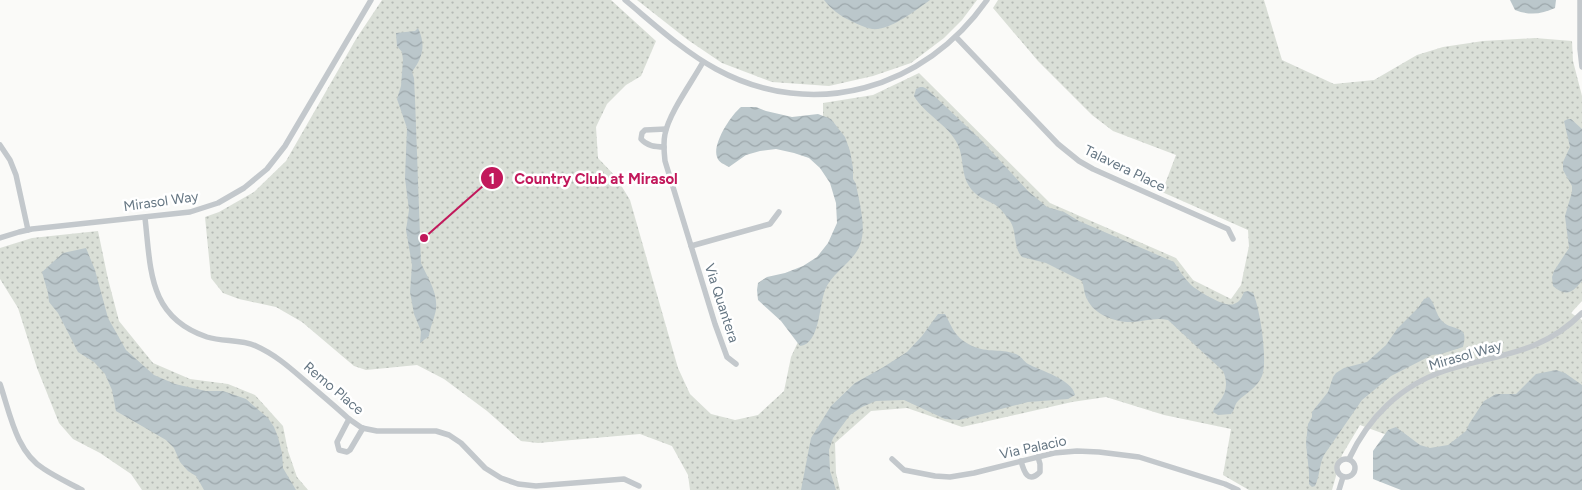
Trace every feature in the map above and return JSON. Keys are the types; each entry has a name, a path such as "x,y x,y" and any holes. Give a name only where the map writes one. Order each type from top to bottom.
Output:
{"street":[{"name":"Mirasol Way","path":"0,238 28,230 184,213 212,205 244,188 267,169 285,146 372,0"},
{"path":"625,0 703,62 742,81 773,90 805,94 841,92 873,86 900,76 928,60 956,37 987,0"},
{"path":"1580,0 1582,67"},
{"name":"Talavera Place","path":"956,37 1058,144 1079,161 1228,229 1233,239"},
{"name":"Via Quantera","path":"703,62 666,129 665,161 715,324 727,357 736,364"},
{"path":"664,147 644,143 641,139 642,133 645,130 666,129"},
{"path":"0,145 10,160 16,175 28,230"},
{"path":"691,246 770,224 779,212"},
{"name":"Remo Place","path":"145,218 155,289 164,307 175,320 190,330 210,338 254,344 275,355 349,419 364,428 378,431 436,431 449,435 485,468 501,478 518,484 536,486 624,479 638,486"},
{"name":"Mirasol Way","path":"1349,459 1355,445 1370,423 1390,401 1403,391 1444,371 1528,349 1555,335 1582,313"},
{"path":"0,384 24,450 43,469 82,490"},
{"path":"349,419 336,442 339,450 347,452 350,450 364,428"},
{"name":"Via Palacio","path":"892,459 904,470 950,477 1054,453 1077,450 1139,457 1225,484 1238,490"},
{"path":"1021,461 1025,474 1035,476 1040,472 1038,457"},
{"name":"Mirasol Way","path":"1349,459 1354,463 1355,469 1352,474 1343,476 1337,471 1337,465 1340,460 1349,459"},
{"name":"Mirasol Way","path":"1340,490 1343,476"}],"shaded area":[{"path":"382,0 611,0 656,41 641,76 626,85 607,104 596,127 598,158 616,177 630,200 678,368 690,394 711,414 735,420 758,415 784,391 791,357 840,251 843,190 823,133 823,103 873,95 919,73 1050,203 1176,258 1193,280 1231,299 1241,285 1249,246 1248,230 1162,192 1176,155 1113,131 1092,115 1038,61 993,8 998,0 1264,0 1282,60 1334,84 1374,80 1417,55 1443,47 1483,41 1535,38 1572,41 1573,61 1582,96 1582,301 1571,313 1582,320 1582,403 1449,458 1360,425 1342,455 1332,490 1249,490 1223,475 1231,429 1164,415 1106,397 1072,402 962,427 907,408 871,411 835,443 836,473 840,490 690,490 688,475 672,446 640,434 538,443 521,441 487,411 444,379 417,365 366,370 354,366 302,322 276,307 239,299 223,293 211,278 205,217 219,212 254,192 286,161 356,39"},
{"path":"637,0 977,0 962,20 944,38 911,63 873,76 829,86 772,82 722,63 688,40"},
{"path":"98,231 119,321 153,363 190,379 228,384 255,395 283,426 288,451 297,477 308,490 142,490 131,474 100,453 73,439 59,423 37,368 18,308 0,279 0,248 32,238"}],"water":[{"path":"824,0 930,0 887,27 872,29 843,17"},
{"path":"1510,0 1556,0 1555,8 1531,14 1515,10"},
{"path":"418,28 423,45 419,61 412,72 415,99 421,263 434,291 436,303 429,336 420,343 421,331 414,314 410,292 412,265 406,230 409,210 405,178 407,128 397,99 401,86 403,60 402,52 397,46 396,33 415,31"},
{"path":"920,87 927,89 981,140 1028,191 1047,207 1064,212 1079,221 1174,262 1191,285 1205,295 1224,304 1230,305 1239,301 1244,292 1253,293 1262,334 1264,368 1257,384 1238,401 1231,414 1218,415 1213,412 1225,391 1226,379 1223,371 1168,320 1155,319 1127,322 1100,314 1090,305 1082,281 1046,263 1022,257 1017,249 1014,229 1010,221 1001,210 971,189 966,181 960,150 954,138 924,109 914,96 916,89"},
{"path":"741,107 756,107 792,117 818,114 831,119 845,137 850,151 853,179 856,184 862,214 862,238 853,257 832,278 825,290 818,323 812,339 807,344 800,346 781,321 758,300 758,283 767,277 803,266 817,257 828,243 837,223 836,203 830,183 820,168 809,158 776,149 746,155 729,167 719,161 716,151 717,145 732,116"},
{"path":"1571,119 1582,129 1582,281 1572,291 1562,292 1553,286 1552,277 1569,248 1565,216 1572,186 1563,170 1563,162 1570,147 1564,121"},
{"path":"86,248 95,270 108,318 126,350 154,375 175,384 206,391 223,391 246,399 268,418 274,427 282,453 283,468 296,490 204,490 196,476 188,471 180,462 174,448 166,440 116,411 112,390 105,374 94,362 78,352 58,313 49,302 42,272 63,253"},
{"path":"1429,297 1442,321 1462,331 1465,339 1463,347 1432,355 1391,376 1362,400 1324,455 1317,482 1312,487 1309,484 1306,443 1308,424 1312,417 1312,412 1328,392 1333,377 1344,368 1367,362 1386,345 1397,329 1418,308 1424,299"},
{"path":"938,314 945,314 955,333 971,346 1016,354 1028,364 1068,384 1073,389 1075,395 1068,399 1028,402 959,420 945,419 904,400 876,401 850,415 833,438 829,450 830,471 836,490 801,490 811,438 831,406 855,383 907,352 922,336"},
{"path":"1556,370 1565,373 1582,385 1582,490 1401,490 1373,479 1373,451 1388,430 1396,427 1420,445 1430,448 1448,445 1466,431 1484,401 1496,394 1516,394 1536,374"}],"place":[{"name":"Country Club at Mirasol","path":"424,238"}]}
